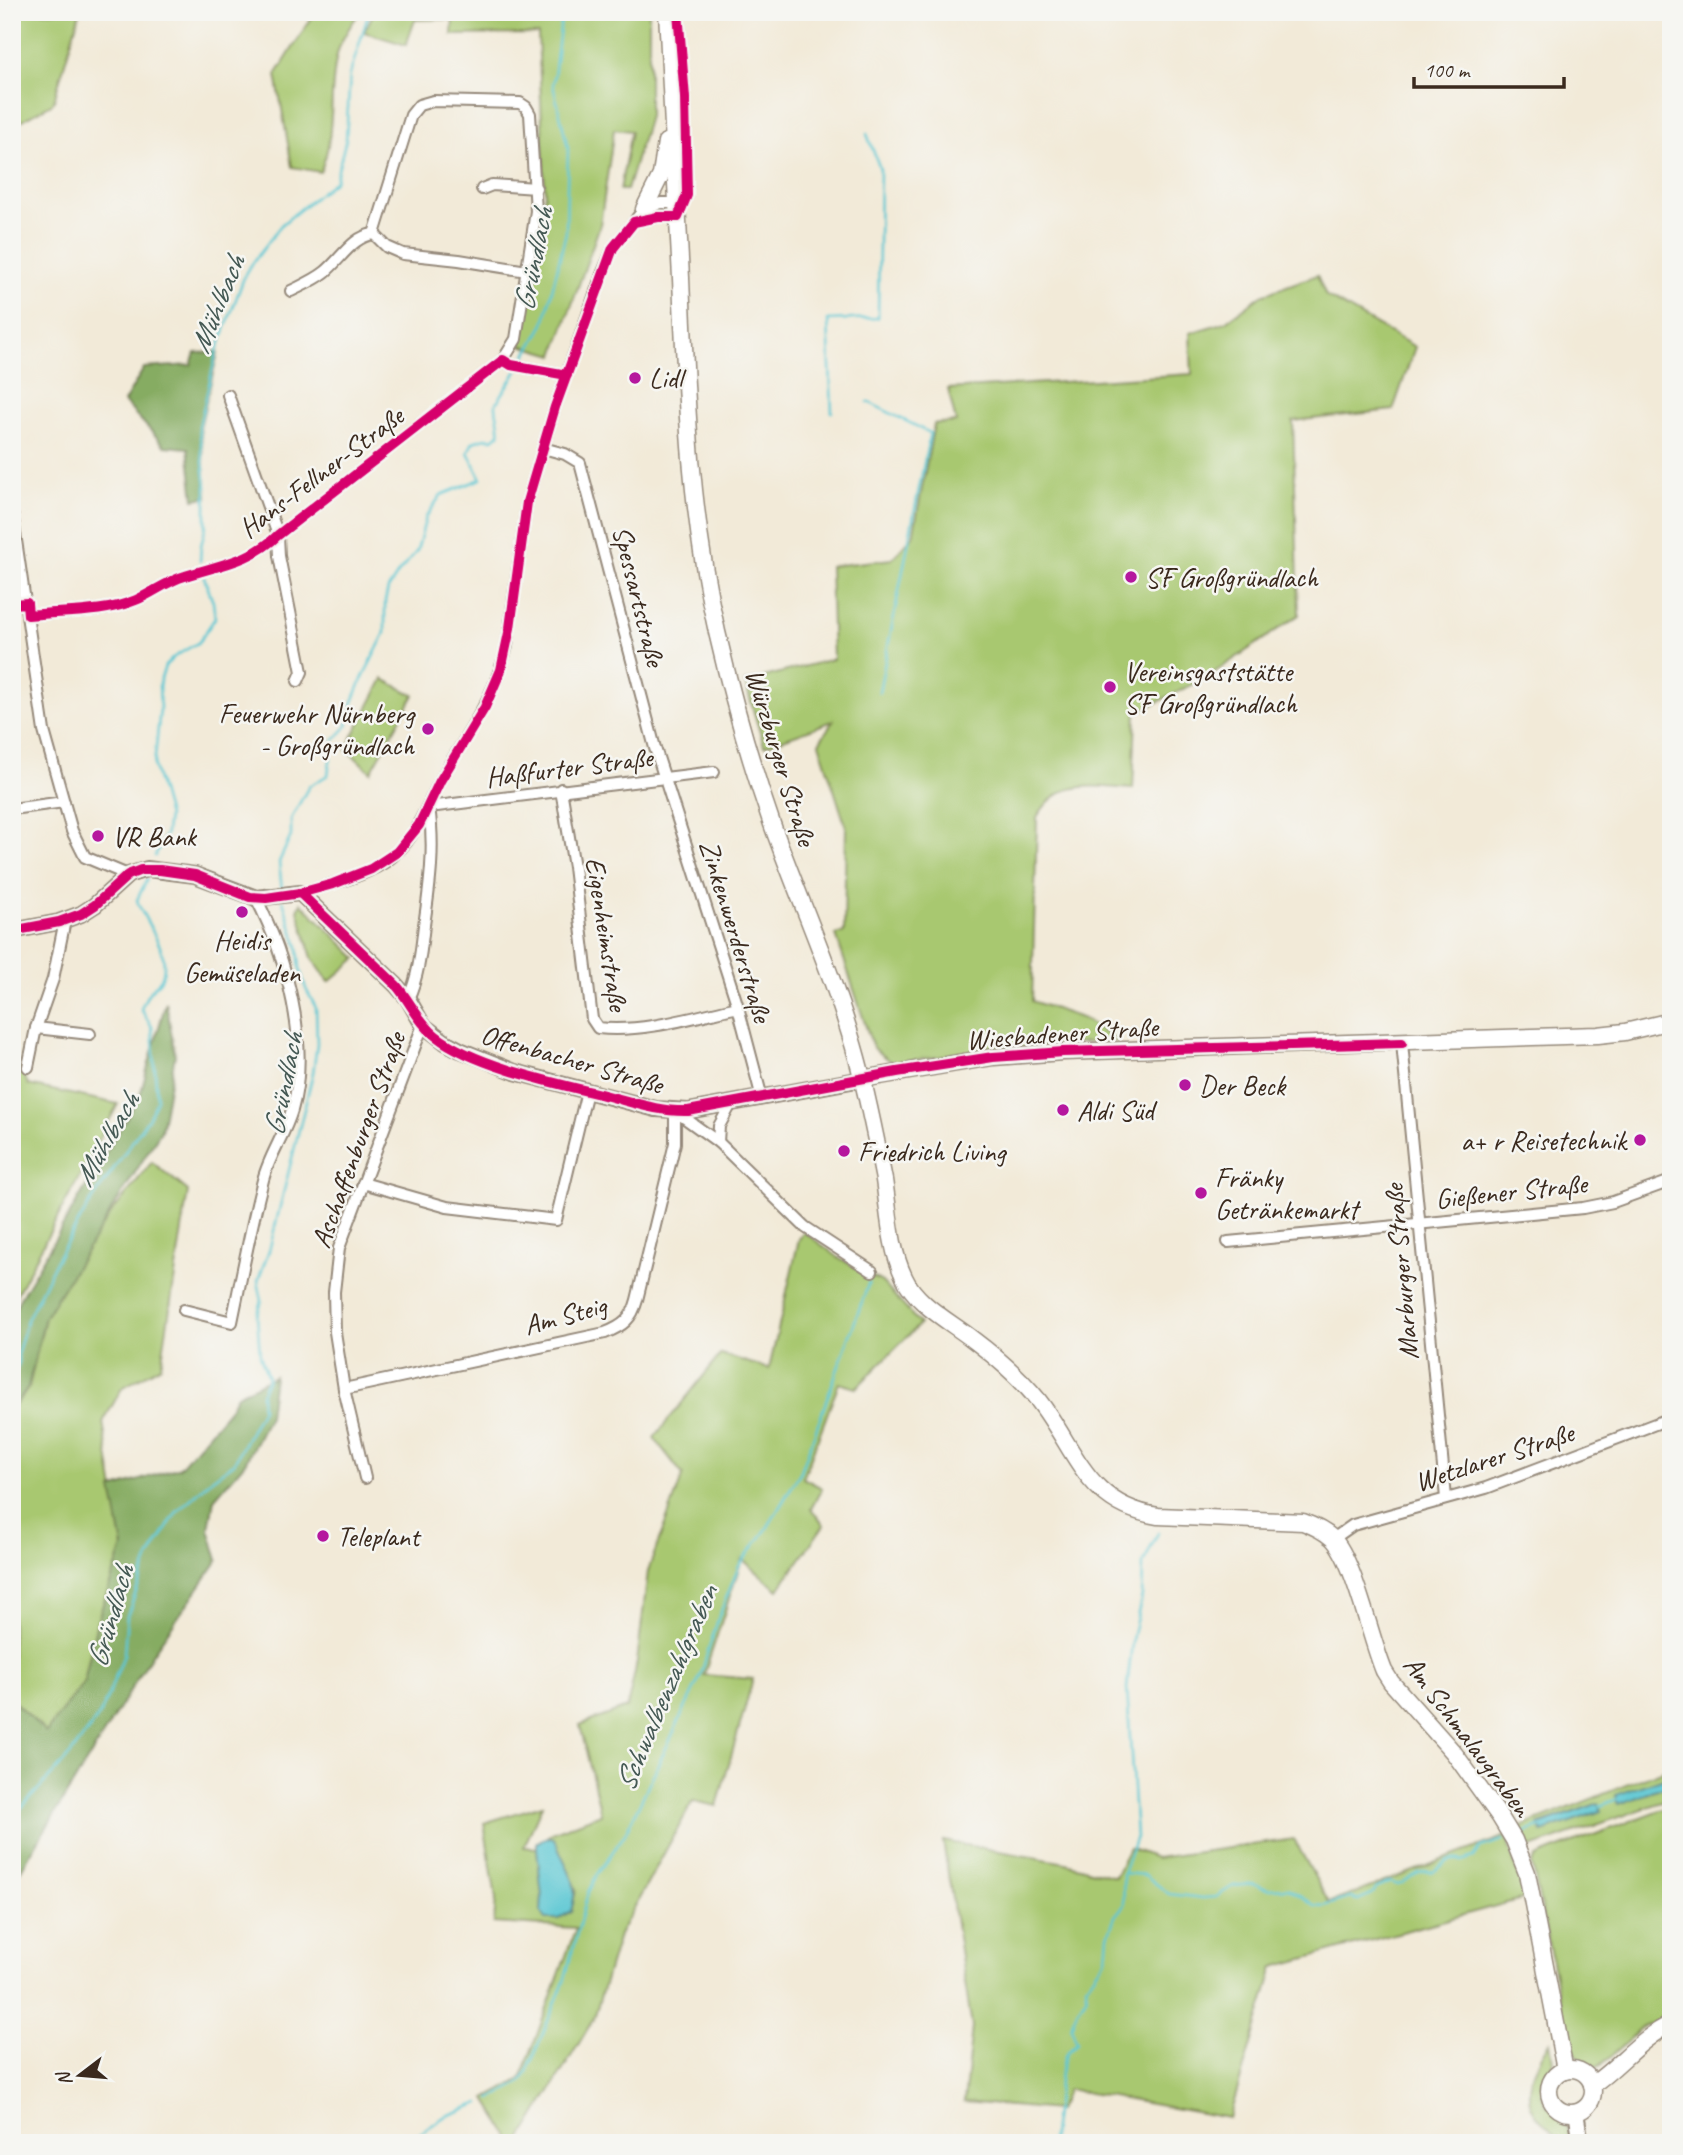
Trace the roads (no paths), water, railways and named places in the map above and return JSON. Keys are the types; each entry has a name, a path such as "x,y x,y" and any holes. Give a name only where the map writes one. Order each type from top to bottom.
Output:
{"main road":[{"name":"Würzburger Straße","path":"667,12 691,466 698,528 715,622 748,750 776,834 839,1001 862,1079 896,1253 904,1277 914,1293 985,1348 1019,1379 1036,1398 1088,1478 1106,1495 1125,1507 1141,1513 1180,1518 1303,1522 1319,1528 1333,1539"},
{"path":"645,209 662,175 671,95"},
{"name":"Wiesbadener Straße","path":"862,1079 993,1057 1063,1052 1598,1035 1625,1032 1671,1021"},
{"name":"Am Schmalaugraben","path":"1333,1539 1342,1550 1384,1671 1454,1753 1514,1840 1527,1873 1565,2070"},
{"path":"1592,2085 1647,2038 1671,2024"},
{"path":"1565,2070 1578,2070 1592,2085 1590,2102 1576,2112 1561,2111 1551,2100 1549,2092 1553,2078 1565,2070"}],"street":[{"name":"Hans-Fellner-Straße","path":"28,615 75,612 135,601 181,577 242,560 265,548 278,535 507,363 516,339 536,211 530,114 526,107 520,103 433,101 419,105 411,116 374,234"},
{"path":"482,189 492,185 536,188"},
{"path":"12,931 81,914 128,875 147,869 188,873 261,898 333,884 385,862 397,852 429,807 440,782 485,707 501,670 510,628 523,517 566,375 613,248 645,209 661,203 678,210"},
{"path":"634,222 658,218 678,210"},
{"path":"291,291 313,281 326,271 356,241 374,234 387,247 403,254 527,271"},
{"path":"507,363 566,375"},
{"path":"228,395 278,535 279,556 302,672 298,681"},
{"name":"Spessartstraße","path":"543,449 565,454 580,463 664,779"},
{"path":"12,513 27,603 39,706 76,844 85,857 128,875"},
{"path":"12,604 27,603"},
{"name":"Haßfurter Straße","path":"429,807 714,772"},
{"name":"Zinkenwerderstraße","path":"664,779 738,1007 762,1098"},
{"name":"Eigenheimstraße","path":"561,789 592,1019 598,1028 664,1024 738,1007"},
{"path":"19,808 64,802"},
{"name":"Aschaffenburger Straße","path":"408,999 418,977 433,858 429,807"},
{"path":"418,825 432,828"},
{"name":"Offenbacher Straße","path":"297,893 408,999 424,1024 445,1042 488,1062 587,1091 656,1109 681,1111 718,1142 805,1227 872,1271"},
{"path":"184,1310 232,1322 264,1177 292,1110 298,1062 297,1034 288,978 261,898"},
{"path":"28,1067 65,920"},
{"name":"Aschaffenburger Straße","path":"365,1478 344,1389 335,1332 334,1292 339,1248 424,1024"},
{"path":"36,1027 90,1034"},
{"name":"Marburger Straße","path":"1402,1042 1446,1498"},
{"name":"Wiesbadener Straße","path":"681,1111 862,1079"},
{"path":"363,1183 462,1210 556,1220 587,1091"},
{"path":"718,1142 719,1126 731,1104"},
{"name":"Am Steig","path":"344,1389 604,1333 624,1324 634,1311 637,1300 681,1111"},
{"name":"Gießener Straße","path":"1228,1242 1583,1208 1613,1202 1671,1181"},
{"name":"Wetzlarer Straße","path":"1333,1539 1353,1525 1486,1488 1671,1418"},
{"path":"1576,2112 1581,2143"}],"water":[{"path":"1664,1778 1668,1786 1619,1804 1616,1795"},
{"path":"1599,1803 1601,1811 1542,1832 1539,1825"},
{"path":"547,1837 556,1842 573,1882 574,1900 571,1911 558,1919 546,1919 541,1912 537,1842"}],"waterway":[{"name":"Mühlbach","path":"200,561 206,525 206,487 199,427 217,351 246,272 281,225 335,181 346,139 350,74 369,12"},
{"name":"Gründlach","path":"522,362 544,324 566,232 568,148 553,85 562,12"},
{"path":"832,412 828,320 878,318 880,169 867,134"},
{"name":"Gründlach","path":"282,891 279,862 291,836 291,819 309,786 328,775 333,741 347,726 350,709 385,633 385,601 388,589 417,551 426,517 441,495 481,479 468,452 473,442 485,438 493,439 499,434 496,404 517,371"},
{"path":"868,402 930,433 879,692"},
{"name":"Mühlbach","path":"155,856 166,833 168,816 154,766 160,709 159,685 165,666 174,657 199,642 215,618 213,602 204,577"},
{"name":"Mühlbach","path":"12,1378 18,1366 18,1352 27,1320 58,1257 89,1205 149,1117 157,1100 152,1027 141,1009 148,994 161,979 164,967 156,937 137,900 147,879"},
{"name":"Gründlach","path":"12,1818 70,1755 101,1713 124,1655 127,1616 149,1558 176,1513 212,1479 234,1463 262,1409 261,1394 268,1378 260,1355 257,1316 262,1301 258,1281 269,1251 313,1073 317,1044 316,1008 306,989 300,969 298,947 283,901"},
{"name":"Schwalbenzahlgraben","path":"491,2099 520,2083 527,2072 564,1982 588,1892 625,1834 700,1677 719,1616 739,1566 766,1530 801,1471 869,1282"},
{"path":"1051,2143 1060,2073 1066,2054 1077,2043 1071,2027 1086,1996 1086,1986 1106,1958 1108,1936 1115,1916 1124,1905 1123,1873 1136,1837 1127,1688 1133,1634 1142,1596 1143,1564 1158,1533"},
{"path":"1666,1783 1671,1781"},
{"path":"1600,1806 1617,1799"},
{"path":"1521,1834 1540,1827"},
{"path":"1123,1873 1145,1875 1169,1894 1216,1897 1233,1886 1252,1884 1268,1889 1288,1888 1315,1905 1324,1906 1350,1898 1358,1900 1390,1882 1398,1885 1419,1873 1433,1872 1450,1861 1474,1857 1481,1847 1503,1840"},
{"name":"Schwalbenzahlgraben","path":"406,2143 444,2117 480,2103"}],"place":[{"name":"Lidl","path":"635,378"},
{"name":"SF Großgründlach","path":"1131,577"},
{"name":"Vereinsgaststätte SF Großgründlach","path":"1110,687"},
{"name":"Feuerwehr Nürnberg - Großgründlach","path":"428,729"},
{"name":"VR Bank","path":"98,836"},
{"name":"Heidis Gemüseladen","path":"242,912"},
{"name":"Der Beck","path":"1185,1085"},
{"name":"Aldi Süd","path":"1063,1110"},
{"name":"a+ r Reisetechnik","path":"1640,1140"},
{"name":"Friedrich Living","path":"844,1151"},
{"name":"Fränky Getränkemarkt","path":"1201,1193"},
{"name":"Teleplant","path":"323,1536"}]}
